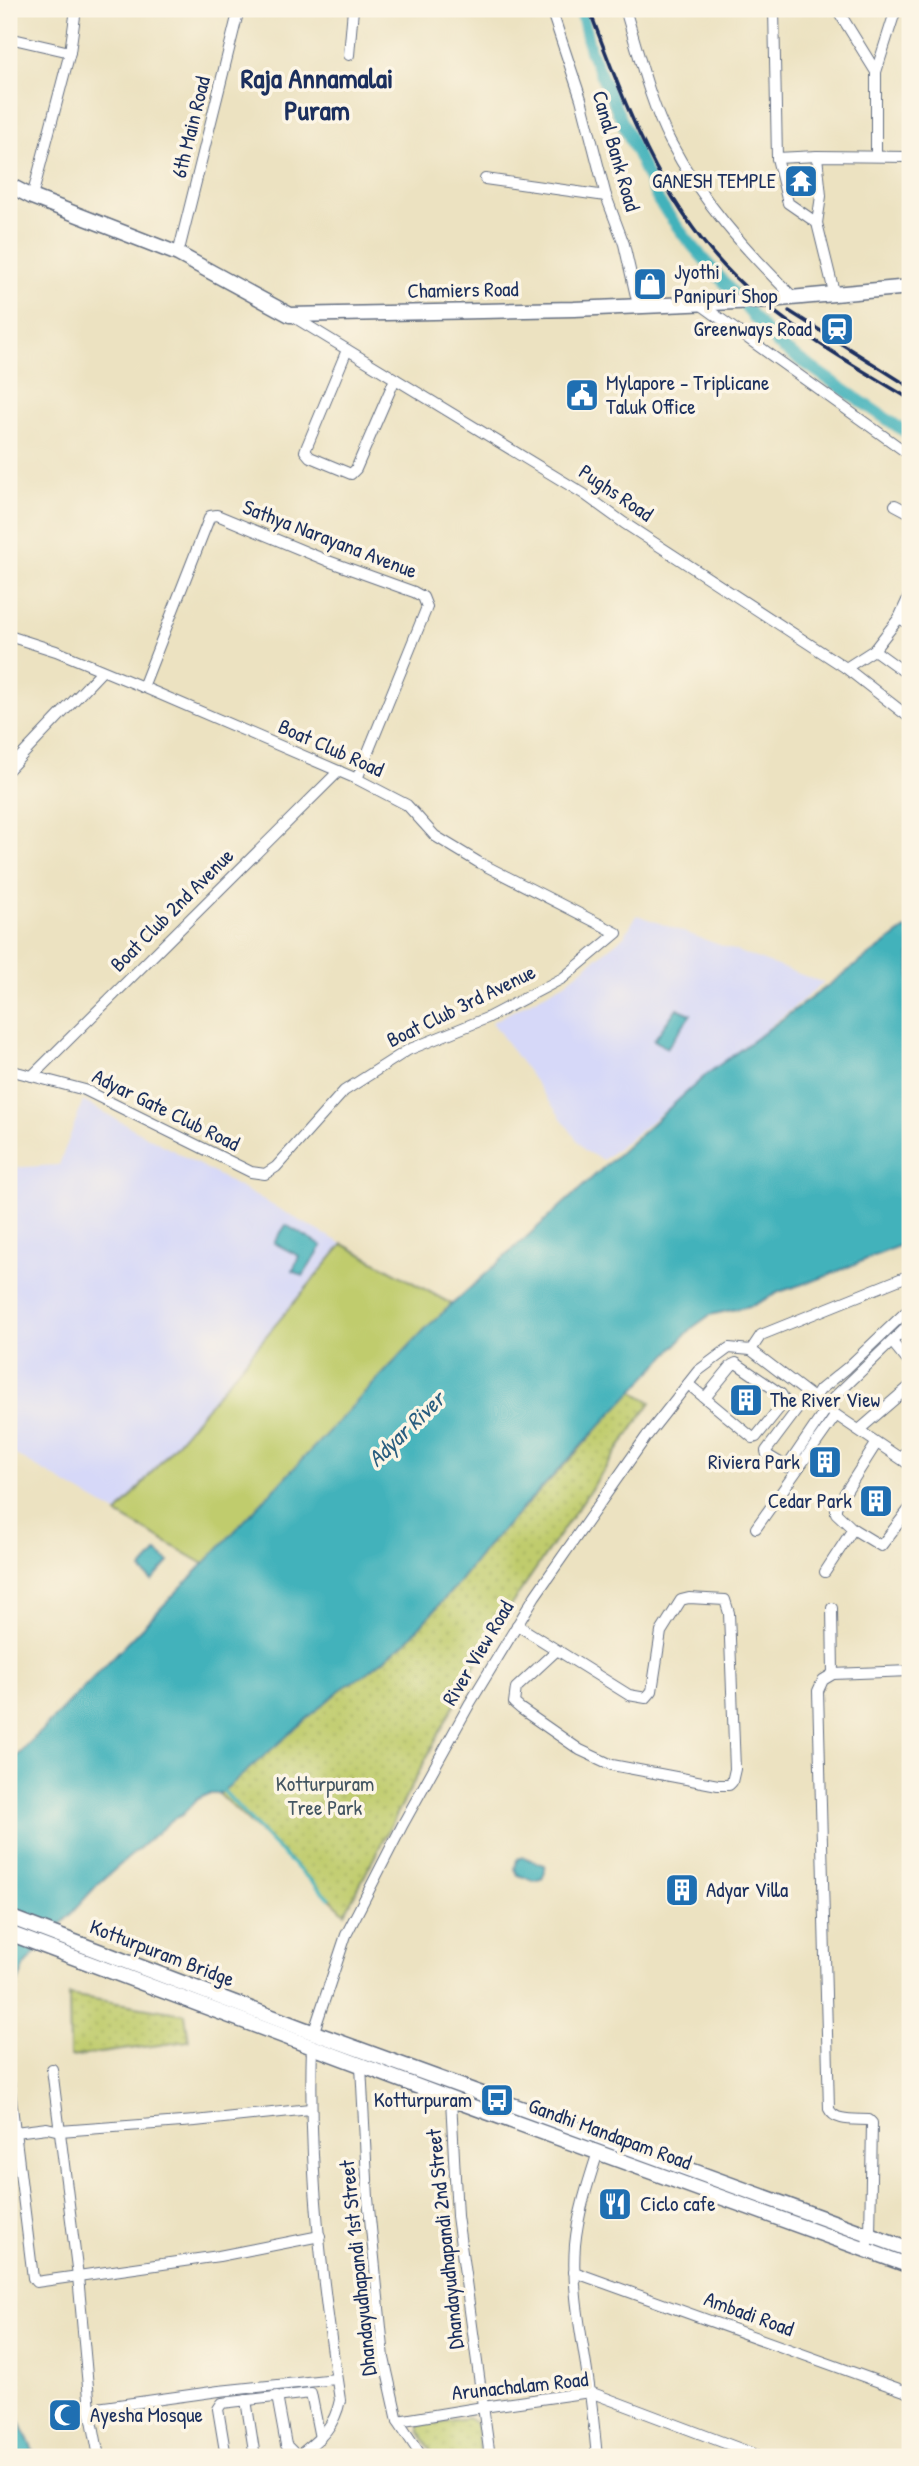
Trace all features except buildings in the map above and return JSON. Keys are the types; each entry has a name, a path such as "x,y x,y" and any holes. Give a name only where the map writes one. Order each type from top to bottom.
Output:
{"main road":[{"path":"9,185 32,197 178,254 290,314"},
{"path":"638,306 758,301 910,287"},
{"name":"Chamiers Road","path":"290,314 638,306"},
{"name":"Kotturpuram Bridge","path":"9,1917 306,2037"},
{"name":"Kotturpuram Bridge","path":"9,1933 306,2037"},
{"name":"Gandhi Mandapam Road","path":"306,2037 361,2066 598,2152 868,2242 910,2250"},
{"name":"Gandhi Mandapam Road","path":"306,2037 604,2139 868,2242 910,2266"}],"street":[{"path":"32,197 70,52 76,9"},
{"name":"6th Main Road","path":"178,254 239,9"},
{"path":"349,55 353,9"},
{"name":"Canal Bank Road","path":"551,9 581,99 606,196 624,244 638,306"},
{"path":"625,9 669,140 700,190 736,237 793,297"},
{"path":"774,9 777,158 788,203 817,223"},
{"path":"836,9 876,72"},
{"path":"876,156 876,72 896,9"},
{"path":"9,38 70,52"},
{"path":"817,156 821,196 817,223 834,292"},
{"path":"777,158 910,157"},
{"path":"485,179 606,196"},
{"path":"697,302 910,455"},
{"name":"Pughs Road","path":"290,314 584,494 846,668 910,718"},
{"path":"347,350 305,451 310,457 351,474 356,469 395,379"},
{"path":"895,505 910,513"},
{"name":"Sathya Narayana Avenue","path":"144,687 209,516 218,515 328,561 414,592 423,597 427,607 357,779"},
{"path":"846,668 874,650 899,618 910,594"},
{"path":"899,618 910,624"},
{"name":"Boat Club Road","path":"9,636 144,687 357,779 407,805 435,836 478,862 617,933"},
{"path":"874,650 910,676"},
{"path":"9,769 102,671"},
{"name":"Boat Club 2nd Avenue","path":"32,1076 339,771"},
{"name":"Boat Club 3rd Avenue","path":"265,1174 276,1167 344,1091 408,1050 487,1018 563,978 617,933"},
{"name":"Adyar Gate Club Road","path":"9,1070 85,1090 251,1172 265,1174"},
{"path":"910,1275 761,1335 749,1350 876,1444 906,1461 910,1448"},
{"path":"910,1308 811,1397 766,1451 767,1455 787,1467 829,1410 910,1324"},
{"path":"892,1342 910,1364"},
{"name":"River View Road","path":"296,2456 336,2419 340,2400 320,2236 306,2037 346,1934 416,1800 535,1596 646,1437 698,1371 729,1348 749,1350"},
{"path":"688,1384 753,1438 785,1401 781,1394 736,1363 705,1398"},
{"path":"859,1430 910,1386"},
{"path":"756,1528 829,1410"},
{"path":"876,1444 836,1507 838,1518 877,1545 884,1546 910,1508"},
{"path":"825,1572 853,1530"},
{"path":"517,1625 557,1650 629,1695 641,1699 650,1695 662,1627 681,1600 726,1600 729,1613 735,1769 732,1782 729,1785 718,1785 612,1765 580,1750 521,1709 514,1703 516,1688 557,1650"},
{"path":"832,1608 833,1674"},
{"path":"868,2242 872,2123 869,2120 838,2118 828,2109 818,1691 823,1680 833,1674 910,1671"},
{"name":"Dhandayudhapandi 1st Street","path":"361,2066 368,2198 384,2358 398,2421 422,2457"},
{"path":"52,2069 78,2276 90,2409 99,2457"},
{"path":"9,2082 34,2280 40,2282 219,2256 320,2236"},
{"name":"Dhandayudhapandi 2nd Street","path":"451,2099 457,2216 490,2457"},
{"path":"15,2132 195,2121 310,2109"},
{"path":"597,2457 577,2313 575,2244 582,2202 598,2152"},
{"name":"Ambadi Road","path":"575,2272 910,2393"},
{"path":"90,2409 219,2391 336,2379"},
{"name":"Arunachalam Road","path":"398,2421 590,2392 762,2457"},
{"path":"226,2457 219,2404 311,2393 320,2436"},
{"path":"277,2396 286,2445 296,2456"},
{"path":"246,2400 255,2457"},
{"path":"280,2457 296,2456"}],"shaded area":[{"path":"637,915 824,983 603,1160 585,1151 492,1022 565,983 624,936"},
{"path":"83,1101 457,1307 213,1569 9,1451 9,1168 59,1165"}],"green space":[{"path":"343,1244 457,1307 213,1569 117,1514"},
{"name":"Kotturpuram Tree Park","path":"631,1390 651,1402 493,1631 345,1913 219,1794 341,1689 367,1673 406,1642 487,1546 578,1451"},
{"path":"69,1995 185,2014 189,2041 70,2057"},
{"path":"468,2418 476,2423 481,2457 434,2457 419,2431 419,2425"}],"water":[{"name":"Adyar River","path":"910,928 910,1241 824,1277 779,1292 754,1305 710,1315 692,1328 487,1546 406,1642 367,1673 341,1689 219,1794 208,1794 197,1799 182,1815 173,1819 98,1884 26,1963 9,2003 9,1764 198,1570 427,1327 707,1074"},
{"path":"677,1008 691,1014 667,1048 654,1040"},
{"path":"286,1225 322,1246 303,1276 293,1271 299,1256 274,1243"},
{"path":"157,1552 169,1562 152,1581 141,1570"},
{"path":"523,1857 544,1865 542,1879 534,1881 518,1875 515,1869 517,1859"},
{"path":"9,2398 36,2457 9,2457"}],"waterway":[{"path":"581,9 590,51 659,202 685,237 777,344 910,435"},
{"path":"220,1787 272,1844 329,1898"}],"railway":[{"path":"589,9 644,144 679,208 700,238 724,266 766,305 836,355 910,399"},
{"path":"789,311 910,387"}],"place":[{"name":"GANESH TEMPLE","path":"801,181"},
{"name":"Jyothi Panipuri Shop","path":"650,284"},
{"name":"Greenways Road","path":"837,329"},
{"name":"Mylapore - Triplicane Taluk Office","path":"582,395"},
{"name":"The River View","path":"746,1400"},
{"name":"Riviera Park","path":"825,1462"},
{"name":"Cedar Park","path":"876,1501"},
{"name":"Adyar Villa","path":"682,1890"},
{"name":"Kotturpuram","path":"497,2100"},
{"name":"Ciclo cafe","path":"615,2204"},
{"name":"Ayesha Mosque","path":"65,2415"}],"district":[{"name":"Raja Annamalai Puram","path":"317,94"}]}
